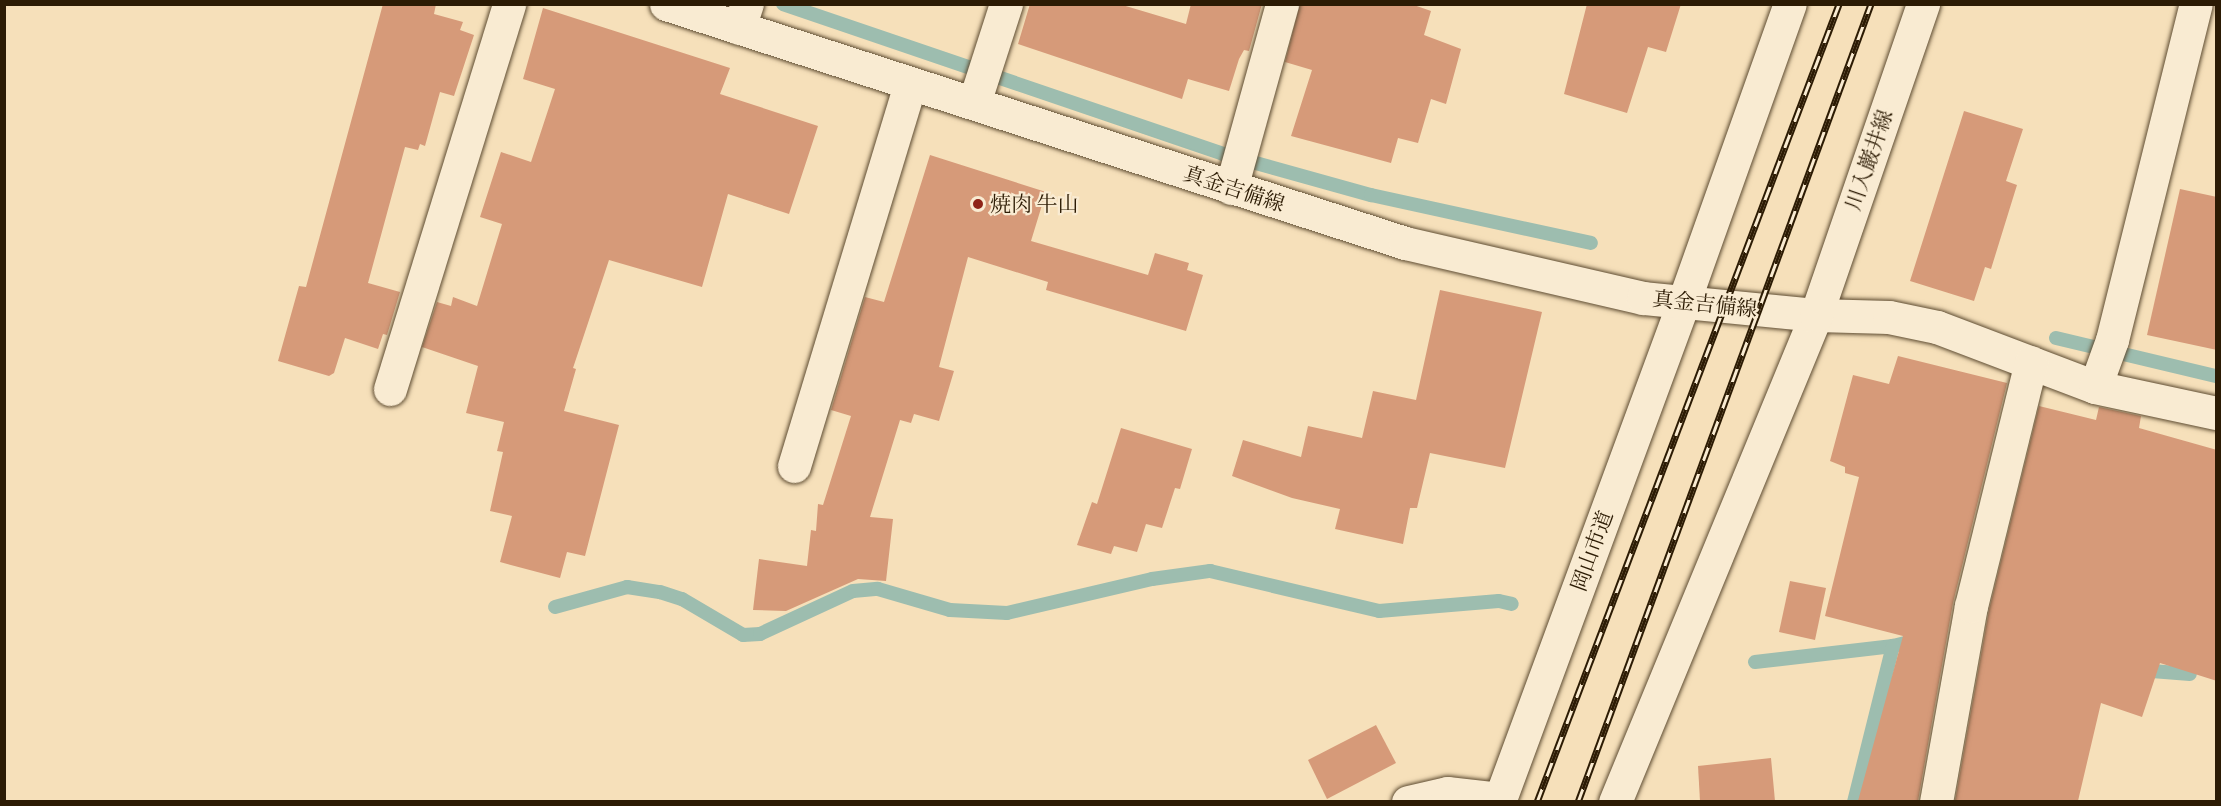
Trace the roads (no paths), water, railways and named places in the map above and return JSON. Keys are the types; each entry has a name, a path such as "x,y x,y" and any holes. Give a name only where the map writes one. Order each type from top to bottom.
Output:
{"street":[{"path":"390,389 509,4"},
{"name":"真金吉備線","path":"666,4 744,13 910,83 976,95 1237,165 1406,243 1643,298 1816,315 1889,317 1937,327 2031,362 2217,412"},
{"path":"976,95 1006,4"},
{"path":"1237,165 1282,4"},
{"path":"1684,301 1790,4"},
{"name":"川入巌井線","path":"1816,315 1923,4"},
{"path":"2098,379 2112,340 2196,4"},
{"path":"794,466 910,83"},
{"name":"岡山市道","path":"1500,800 1684,301"},
{"path":"1615,801 1816,315"},
{"path":"1936,801 1967,630 2031,362"},
{"path":"1408,801 1447,793 1500,800"}],"waterway":[{"path":"783,4 1223,154 1371,195 1591,243"},
{"path":"2056,338 2216,376"},
{"path":"555,607 627,587 660,592 682,599 743,635 760,634 853,591 878,589 950,610 1007,613 1152,579 1210,571 1379,611 1499,601 1512,604"},
{"path":"1755,662 1893,646 1917,640"},
{"path":"1854,802 1893,646"},
{"path":"2139,670 2190,674"}],"railway":[{"path":"1537,802 1839,4"},
{"path":"1578,802 1871,4"}],"place":[{"name":"焼肉 牛山","path":"978,204"}]}
